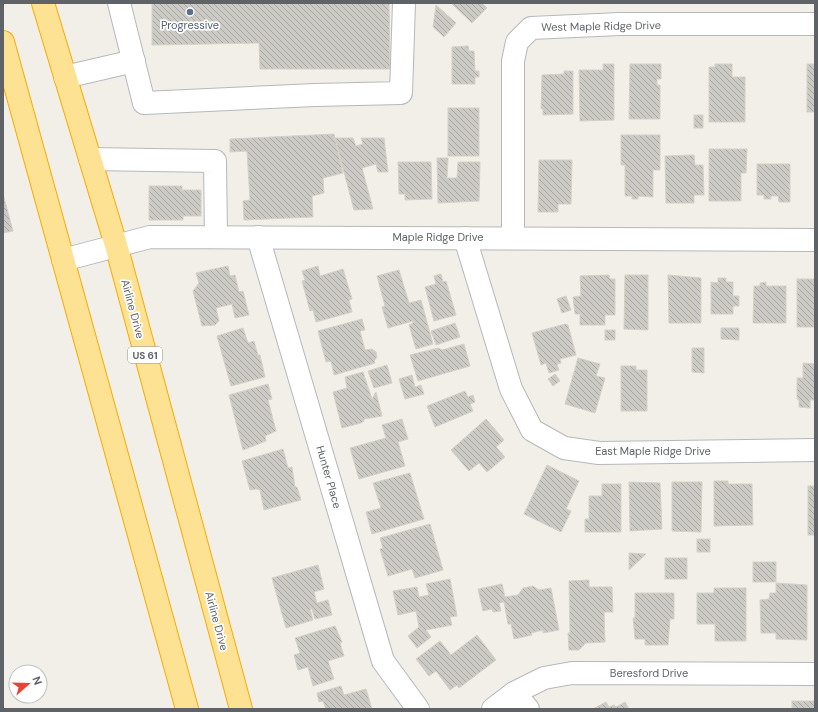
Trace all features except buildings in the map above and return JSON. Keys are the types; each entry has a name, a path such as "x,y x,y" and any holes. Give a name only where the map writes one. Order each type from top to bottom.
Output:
{"highway":[{"name":"Airline Drive","path":"43,3 116,245 240,709"},
{"path":"3,42 187,709"}],"street":[{"path":"119,3 144,103 307,95 401,93 404,3"},
{"name":"West Maple Ridge Drive","path":"513,238 513,61 517,42 531,28 620,24 815,24"},
{"path":"65,77 134,61"},
{"path":"90,159 215,161 216,237"},
{"name":"Maple Ridge Drive","path":"63,260 150,237 815,240"},
{"name":"Hunter Place","path":"258,237 383,661 418,709"},
{"name":"East Maple Ridge Drive","path":"465,238 511,389 532,430 564,448 598,453 815,450"},
{"name":"Beresford Drive","path":"493,709 514,693 544,678 572,673 815,674"},
{"path":"514,693 528,709"}],"place":[{"name":"Progressive","path":"190,12"}]}
